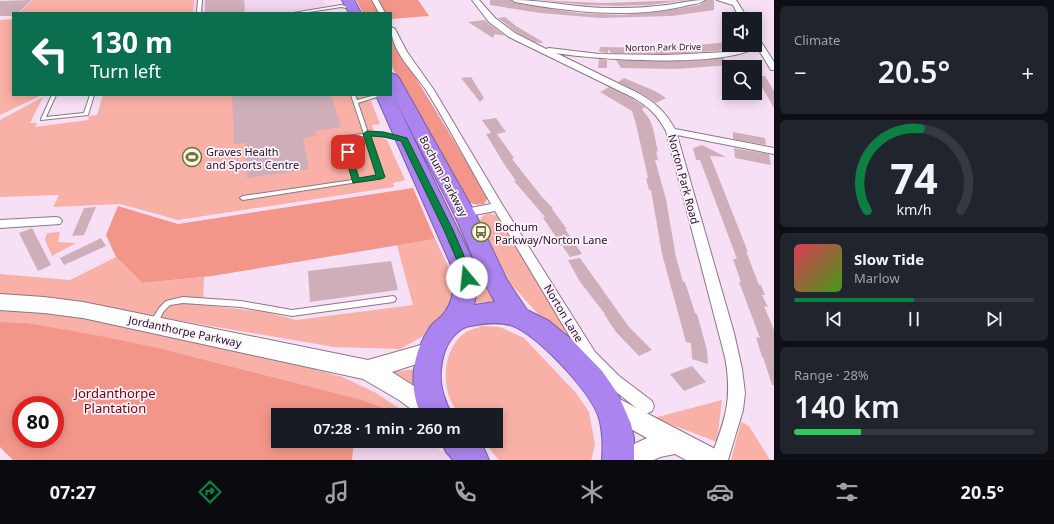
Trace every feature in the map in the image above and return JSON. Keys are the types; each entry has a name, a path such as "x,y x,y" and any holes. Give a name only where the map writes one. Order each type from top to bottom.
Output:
{"highway":[{"name":"Bochum Parkway","path":"392,80 464,213 484,253 497,284 518,317"},
{"name":"Bochum Parkway","path":"383,96 448,230 463,265 467,278 466,290 462,305 453,321"},
{"path":"435,408 427,376 427,366 440,333 453,321 477,313 497,312 518,317 541,328 554,340 584,370 608,404 617,428 620,446 618,460"},
{"path":"463,448 473,460"}],"main road":[{"name":"Jordanthorpe Parkway","path":"0,302 66,308 153,324 368,370 429,408"},
{"path":"368,370 384,364 420,356 432,351"},
{"path":"608,404 710,460"},
{"path":"628,460 658,445 676,442"}],"street":[{"path":"375,0 381,12"},
{"name":"Norton Park Road","path":"476,0 492,20 500,27 534,47 637,96 650,104 663,116 671,131 728,341 735,375 737,392 735,415 720,460"},
{"path":"514,0 561,7 621,9 664,7 702,0"},
{"path":"720,0 735,2 740,12"},
{"name":"Norton Lane","path":"392,31 403,52 430,90 498,207 590,357 614,382 646,406"},
{"name":"Norton Park Drive","path":"534,47 586,55 652,58 702,56 741,52 768,58"},
{"path":"762,50 774,68"},
{"path":"576,67 578,60 586,55"},
{"path":"671,131 774,151"},
{"path":"464,213 498,207"},
{"path":"0,224 56,221"}],"lane":[{"path":"199,12 200,0"},
{"path":"324,12 346,7"},
{"path":"304,12 346,7"},
{"path":"54,96 43,119 86,114 92,96"},
{"path":"243,198 381,177 353,96"},
{"path":"356,102 379,96"},
{"path":"356,181 343,137 367,134 384,134 404,139"},
{"path":"153,324 161,310 168,303 183,300 241,304 292,313 394,299"}],"shaded area":[{"path":"33,0 194,0 193,12 20,12"},
{"path":"194,0 323,0 328,12 194,12"},
{"path":"12,19 12,96 40,96 0,115 0,20"},
{"path":"392,94 496,302 471,303 391,96"},
{"name":"Graves Health and Sports Centre","path":"103,96 368,96 363,98 364,102 371,101 380,124 372,125 376,136 382,136 382,138 387,140 405,180 393,183 394,187 178,220 120,204 53,207 59,195 0,197 0,120 43,97 30,123 37,123 35,127 88,120 89,116 97,115"},
{"path":"489,213 498,216 577,347 568,347 510,283 479,221 484,215"},
{"path":"60,232 58,242 76,243 52,256 45,240 47,233"},
{"path":"435,239 458,287 453,308 436,329 400,349 334,347 54,299 0,295 0,274 70,280 116,257 142,283 204,277 203,305 266,312 296,320 413,305 397,245"},
{"path":"0,309 77,317 287,362 343,377 376,393 398,408 383,408 363,400 155,347 28,323 0,322"},
{"path":"482,326 500,327 524,338 576,393 589,412 595,445 591,460 499,460 489,448 503,448 503,408 456,408 448,394 446,374 450,354 460,337 468,331"},
{"path":"416,369 420,392 388,370 400,371"},
{"path":"722,400 717,442 654,418"},
{"path":"741,422 749,426 770,460 731,460"},
{"path":"353,448 437,448 453,460 352,460"}],"green space":[{"path":"356,0 418,0 429,16 392,19 392,12 362,12"},
{"path":"392,39 488,197 484,204 473,204 460,192 392,67"},
{"path":"413,188 435,239 212,276 142,283 116,257 106,235 118,206 178,224"},
{"name":"Jordanthorpe Plantation","path":"0,322 28,323 155,347 363,400 383,408 271,408 271,448 353,448 352,460 13,460 0,447"}],"building":[{"path":"32,0 19,12 12,12 12,16 0,16 0,1"},
{"path":"205,0 244,0 244,12 205,12"},
{"path":"490,0 511,0 515,3 578,13 622,15 664,11 699,5 706,0 714,0 714,10 672,16 600,18 540,13 490,5"},
{"path":"539,0 602,3 688,0 650,5 616,6 586,5"},
{"path":"505,17 516,26 543,42 535,42 516,32 498,18"},
{"path":"485,20 505,36 495,34 493,38 468,22"},
{"path":"722,43 722,50 718,51 666,54 611,53 608,49 608,53 599,52 600,47 664,48"},
{"path":"723,58 725,60 722,60 722,66 676,69 621,68 616,60 690,61"},
{"path":"599,59 607,60 607,68 598,68"},
{"path":"762,76 765,76 774,91 774,108 762,87"},
{"path":"471,77 484,98 480,102 461,78"},
{"path":"624,78 655,91 666,98 656,103 641,93 618,82"},
{"path":"609,87 645,107 642,109 650,120 653,128 658,152 656,151 658,160 655,160 666,199 676,257 683,282 685,282 695,313 697,314 707,350 708,364 692,359 691,343 686,342 662,254 651,190 649,190 646,178 648,178 632,111 600,92"},
{"path":"232,96 331,96 341,127 315,131 316,136 303,138 309,169 247,178 246,143 234,144"},
{"path":"496,118 506,132 497,134 514,158 512,159 542,197 553,208 552,209 567,229 565,229 582,254 570,257 543,218 545,217 514,181 516,181 486,134 491,133 482,120"},
{"path":"733,132 765,138 766,145 733,139"},
{"path":"702,145 726,157 710,156 748,252 746,251 759,285 761,285 765,295 762,295 768,307 764,306 774,330 774,385 772,385 762,357 756,337 760,338 739,282 741,282 733,259 737,259 700,160 696,160 693,148"},
{"path":"734,148 769,154 771,165 735,158"},
{"path":"96,207 84,235 72,236 84,208"},
{"path":"32,228 51,265 38,271 19,233"},
{"path":"101,238 106,246 64,265 60,258"},
{"path":"580,258 629,327 652,350 639,356 616,332 605,314 580,282 568,260"},
{"path":"391,261 398,290 310,302 308,271"},
{"path":"692,366 706,382 684,391 670,374"}],"place":[{"name":"Graves Health and Sports Centre","path":"192,157"},
{"name":"Bochum Parkway/Norton Lane","path":"481,232"}],"route":[{"path":"348,152 356,181 381,177 367,134 384,134 404,139 448,230 467,278"}]}
